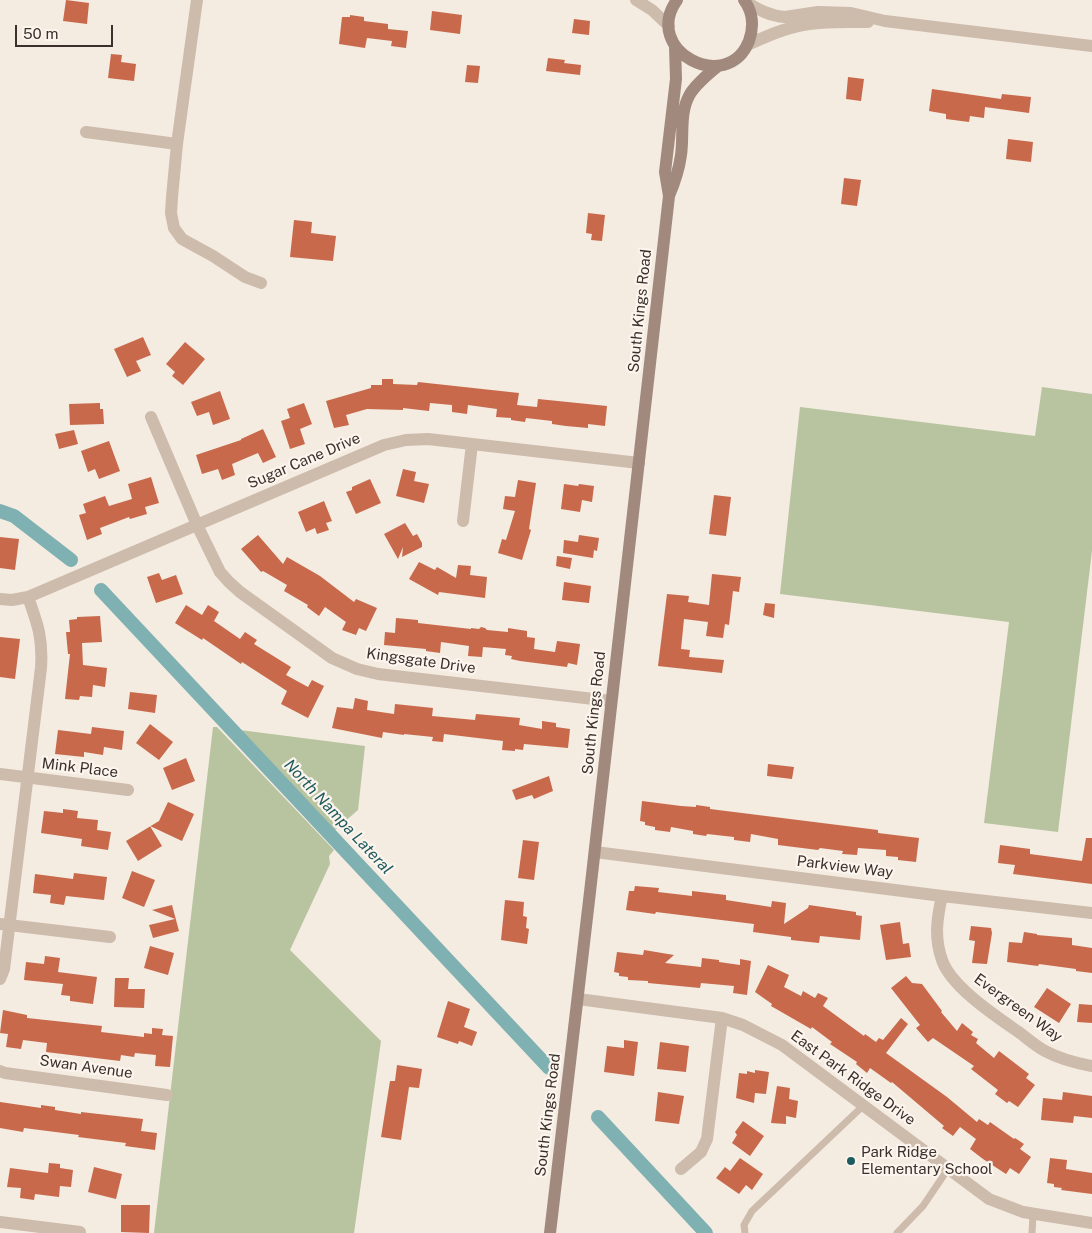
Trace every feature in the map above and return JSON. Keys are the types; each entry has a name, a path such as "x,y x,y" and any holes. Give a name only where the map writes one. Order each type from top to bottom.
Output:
{"main road":[{"path":"669,26 670,15 677,0"},
{"path":"745,1 751,12 752,23 747,45"},
{"name":"South Kings Road","path":"669,26 674,46 676,79 665,172 669,196"},
{"name":"South Kings Road","path":"550,1233 669,196 678,174 682,153 683,113 686,102 694,88 718,66 740,55 747,45"},
{"path":"674,46 692,62 705,66 718,66"}],"street":[{"path":"197,0 177,144 171,213 174,228 182,239 245,277 261,283"},
{"path":"636,0 652,10 669,26"},
{"path":"745,1 761,12 777,17 834,11 885,21 1092,46"},
{"path":"747,45 779,31 809,24 885,21"},
{"path":"86,132 177,144"},
{"name":"Kingsgate Drive","path":"151,417 197,525 220,572 240,592 332,658 357,669 402,677 611,701"},
{"name":"Sugar Cane Drive","path":"0,599 12,600 28,597 384,445 406,440 428,439 639,463"},
{"path":"463,521 472,444"},
{"path":"0,979 4,969 5,924 28,778 43,646 39,627 28,597"},
{"name":"Mink Place","path":"0,774 128,790"},
{"name":"Parkview Way","path":"595,852 1092,913"},
{"name":"Evergreen Way","path":"942,896 936,922 937,940 942,962 958,985 1045,1051 1073,1063 1092,1066"},
{"path":"5,924 110,938"},
{"name":"East Park Ridge Drive","path":"578,999 722,1018 743,1024 782,1045 989,1199 1033,1215 1092,1223"},
{"path":"681,1168 702,1152 707,1139 722,1018"},
{"name":"Swan Avenue","path":"0,1071 167,1095"},
{"path":"0,1222 80,1232"}],"lane":[{"path":"745,1233 744,1225 752,1211 864,1105"},
{"path":"897,1233 923,1206 948,1169"},
{"path":"1032,1233 1033,1215"}],"green space":[{"path":"1042,387 1092,394 1092,551 1058,832 984,823 1009,622 780,594 800,407 1035,436"},
{"path":"213,727 217,727 334,850 329,856 330,864 290,950 381,1041 354,1233 154,1233"},
{"path":"240,730 365,746 358,810 335,830"}],"building":[{"path":"66,0 89,3 87,24 63,21"},
{"path":"432,11 462,15 460,34 430,30"},
{"path":"350,15 364,17 364,21 388,24 388,29 408,31 406,48 391,46 392,41 367,38 365,48 339,44 342,17 350,17"},
{"path":"574,19 590,21 589,35 572,33"},
{"path":"111,54 122,55 121,62 136,64 134,81 108,78"},
{"path":"548,58 565,60 564,63 581,65 580,75 546,71"},
{"path":"467,65 480,66 478,83 465,82"},
{"path":"848,77 864,79 861,101 846,99"},
{"path":"932,89 1001,99 1002,94 1031,97 1029,113 985,107 984,118 970,116 969,122 946,119 946,114 929,111"},
{"path":"1008,139 1033,142 1031,162 1006,159"},
{"path":"844,178 861,180 857,206 841,204"},
{"path":"588,213 605,215 602,241 591,240 592,234 586,233"},
{"path":"294,220 312,222 311,233 336,236 333,261 290,257"},
{"path":"143,337 151,355 136,361 141,371 127,377 114,349"},
{"path":"185,342 205,359 183,385 172,376 175,372 166,364"},
{"path":"382,379 393,379 393,384 417,385 418,382 519,393 517,405 537,407 538,399 607,406 605,426 588,424 588,428 566,426 552,424 552,421 526,418 525,422 511,420 511,418 496,417 497,409 468,405 467,414 452,412 452,405 430,403 429,411 403,408 403,410 367,409 346,415 349,425 334,428 326,401 371,388 371,385 382,385"},
{"path":"220,391 230,419 213,425 209,412 197,416 191,402"},
{"path":"100,403 100,409 103,409 104,424 70,425 69,404"},
{"path":"304,403 312,424 300,429 305,444 290,449 281,421 290,418 287,409"},
{"path":"263,429 276,457 263,463 258,453 232,464 235,475 222,480 218,469 202,474 196,455 241,440"},
{"path":"74,430 78,444 59,449 55,434"},
{"path":"109,441 120,471 99,479 95,469 88,472 81,451"},
{"path":"403,469 416,472 414,481 429,484 424,503 396,496"},
{"path":"151,477 159,503 145,507 147,514 130,519 129,517 100,528 102,534 87,540 79,515 86,513 83,504 105,496 109,506 132,499 128,484"},
{"path":"370,479 381,503 356,514 346,492 352,490 352,487"},
{"path":"518,480 536,483 529,529 531,530 522,560 498,553 502,539 506,540 515,511 503,509 505,496 515,497"},
{"path":"564,484 594,486 592,502 582,500 580,512 561,509"},
{"path":"714,495 731,497 726,536 709,534"},
{"path":"324,501 332,521 326,523 329,530 317,534 315,528 306,532 298,512"},
{"path":"405,523 413,536 417,534 422,547 402,557 403,547 398,559 384,534"},
{"path":"258,535 283,564 287,557 320,576 354,602 356,599 377,608 366,631 359,628 356,635 342,630 346,622 325,607 319,616 307,607 308,605 284,591 287,585 263,571 261,572 241,549"},
{"path":"579,535 599,538 597,551 594,550 593,558 563,553 564,540 578,542"},
{"path":"0,537 19,539 15,570 0,568"},
{"path":"557,556 572,558 570,569 556,566"},
{"path":"419,562 435,570 437,567 456,578 458,565 471,566 470,575 487,577 485,598 439,592 438,595 409,579"},
{"path":"159,573 162,580 176,575 183,594 156,603 147,577"},
{"path":"712,574 741,577 739,592 733,591 729,625 725,624 723,638 706,636 708,622 684,619 681,649 690,650 689,657 724,660 722,673 658,666 667,594 689,596 688,602 709,605"},
{"path":"564,582 591,586 589,603 562,600"},
{"path":"765,603 775,604 774,618 763,615"},
{"path":"186,605 202,615 208,605 219,612 214,621 240,639 245,632 257,640 254,644 291,667 286,675 308,687 312,680 324,686 308,718 281,704 287,691 242,662 241,664 203,638 202,640 175,623"},
{"path":"100,616 102,642 82,643 83,665 107,668 105,687 93,685 92,697 80,696 79,700 65,699 70,654 68,654 66,632 70,632 69,620 77,619 77,617"},
{"path":"396,618 418,620 418,623 471,629 479,629 481,627 487,630 508,632 508,628 527,631 527,637 535,638 534,649 555,652 557,641 580,644 577,665 568,663 567,667 520,661 511,659 512,656 505,655 506,649 483,647 482,657 468,656 469,646 441,642 440,653 426,651 426,649 384,645 385,632 395,633"},
{"path":"0,637 20,639 15,679 0,677"},
{"path":"130,692 157,695 155,713 128,709"},
{"path":"355,698 368,701 367,710 394,714 395,704 433,708 432,716 475,720 476,714 520,718 519,725 542,729 542,721 556,723 556,727 570,729 568,748 524,744 523,750 502,750 503,741 444,734 443,742 432,741 433,737 383,732 382,738 332,728 337,707 353,709"},
{"path":"150,724 173,742 159,760 136,743"},
{"path":"92,727 124,731 122,750 104,747 103,755 84,752 84,757 55,754 58,730 91,734"},
{"path":"186,758 195,781 172,790 163,768"},
{"path":"768,764 794,767 792,779 767,776"},
{"path":"549,776 553,791 534,799 532,795 516,800 512,790"},
{"path":"642,801 681,806 696,807 696,805 710,807 710,809 878,830 878,833 919,838 916,862 898,860 898,857 886,856 886,850 858,848 857,855 842,854 843,851 778,845 778,839 751,834 750,842 734,840 734,837 693,834 693,831 671,827 670,832 655,830 655,827 645,825 645,822 640,821"},
{"path":"168,802 194,814 182,841 150,826 159,821"},
{"path":"63,809 78,811 77,818 98,820 97,830 111,832 108,850 81,846 82,839 41,833 44,811 63,813"},
{"path":"150,826 162,846 138,861 126,841"},
{"path":"1086,838 1092,838 1092,884 1013,874 1015,865 998,863 1000,845 1030,849 1030,854 1082,861"},
{"path":"523,840 539,842 534,880 518,878"},
{"path":"132,871 155,880 144,907 122,898"},
{"path":"74,873 107,877 104,900 66,896 64,905 50,903 51,895 33,893 35,874 73,879"},
{"path":"635,886 659,888 658,892 692,896 692,891 726,895 726,900 771,907 772,901 786,903 784,924 808,908 809,905 856,912 856,915 862,916 860,940 820,936 819,943 791,940 791,937 753,932 754,924 626,910 629,891 634,891"},
{"path":"505,900 524,902 523,916 527,917 526,928 529,929 527,944 501,940"},
{"path":"172,905 179,931 153,938 149,925 175,919 152,910"},
{"path":"900,922 903,944 909,943 911,957 886,960 880,925"},
{"path":"971,926 991,928 992,933 987,964 972,963 975,941 969,940"},
{"path":"1024,932 1072,938 1072,945 1092,948 1092,973 1039,964 1038,966 1007,962 1009,942 1022,943"},
{"path":"150,946 174,953 168,975 144,968"},
{"path":"644,950 674,955 665,963 701,967 702,958 740,965 740,959 751,961 747,995 733,993 734,986 701,983 700,988 648,983 648,981 628,980 628,977 619,976 619,973 614,972 617,952 643,955"},
{"path":"45,956 60,958 58,972 97,977 93,1004 70,1001 70,996 61,995 63,984 24,980 26,962 44,964"},
{"path":"768,965 789,975 784,987 801,996 803,991 815,998 818,993 828,998 823,1006 864,1036 865,1034 876,1042 879,1038 883,1040 901,1018 908,1024 886,1053 947,1097 977,1122 979,1119 988,1125 990,1122 1024,1144 1020,1149 1031,1157 1019,1174 1010,1168 1006,1174 983,1159 970,1149 976,1139 960,1127 953,1136 942,1128 944,1126 892,1082 870,1068 867,1073 856,1064 857,1062 830,1044 832,1042 812,1027 811,1029 771,1006 772,1004 755,992"},
{"path":"906,976 912,983 922,984 957,1031 962,1023 973,1032 971,1035 978,1039 976,1043 994,1058 999,1051 1029,1074 1026,1078 1035,1085 1018,1107 1009,1101 1007,1103 995,1094 998,1090 971,1069 974,1066 933,1038 928,1042 916,1028 920,1025 891,988"},
{"path":"115,978 129,978 128,989 145,989 144,1008 114,1007"},
{"path":"1047,988 1071,1004 1059,1023 1034,1007"},
{"path":"448,1001 470,1009 464,1027 477,1032 472,1046 459,1041 458,1044 437,1037"},
{"path":"1079,1004 1092,1005 1092,1023 1077,1022"},
{"path":"3,1010 27,1015 27,1018 102,1026 101,1032 144,1037 144,1033 152,1034 152,1028 163,1029 162,1035 173,1036 170,1067 155,1066 156,1055 135,1053 134,1057 121,1055 120,1061 46,1052 47,1043 23,1040 21,1049 6,1047 8,1034 0,1033"},
{"path":"624,1040 638,1042 634,1076 604,1072 607,1046 624,1048"},
{"path":"660,1042 689,1046 686,1072 657,1069"},
{"path":"397,1065 422,1069 419,1088 409,1087 401,1140 381,1137 390,1081 395,1081"},
{"path":"755,1070 769,1072 766,1094 755,1093 754,1103 736,1098 739,1073 747,1074 747,1071 755,1073"},
{"path":"777,1086 790,1088 789,1099 798,1101 796,1118 786,1116 786,1124 771,1123"},
{"path":"658,1092 684,1096 679,1124 655,1121"},
{"path":"1063,1092 1092,1096 1092,1118 1074,1116 1073,1123 1041,1120 1043,1098 1062,1100"},
{"path":"0,1102 41,1108 41,1105 55,1107 55,1110 81,1114 81,1112 143,1119 141,1131 157,1133 155,1150 125,1146 126,1143 78,1137 79,1135 24,1128 23,1132 0,1128"},
{"path":"743,1121 764,1136 750,1156 732,1143 737,1135 735,1132"},
{"path":"740,1158 763,1174 752,1190 746,1185 739,1194 716,1178 725,1167 730,1171"},
{"path":"1050,1158 1067,1160 1066,1169 1092,1173 1092,1194 1061,1190 1062,1188 1054,1187 1054,1184 1047,1183"},
{"path":"49,1163 60,1164 60,1168 73,1170 71,1187 60,1186 59,1197 35,1194 34,1200 20,1198 21,1188 7,1187 10,1168 48,1173"},
{"path":"94,1167 122,1174 116,1199 88,1192"},
{"path":"121,1205 150,1205 149,1233 121,1232"}],"waterway":[{"name":"North Nampa Lateral","path":"0,511 14,516 71,560"},
{"name":"North Nampa Lateral","path":"101,590 549,1068"},
{"name":"North Nampa Lateral","path":"598,1117 706,1233"}],"place":[{"name":"Park Ridge Elementary School","path":"851,1161"}]}
